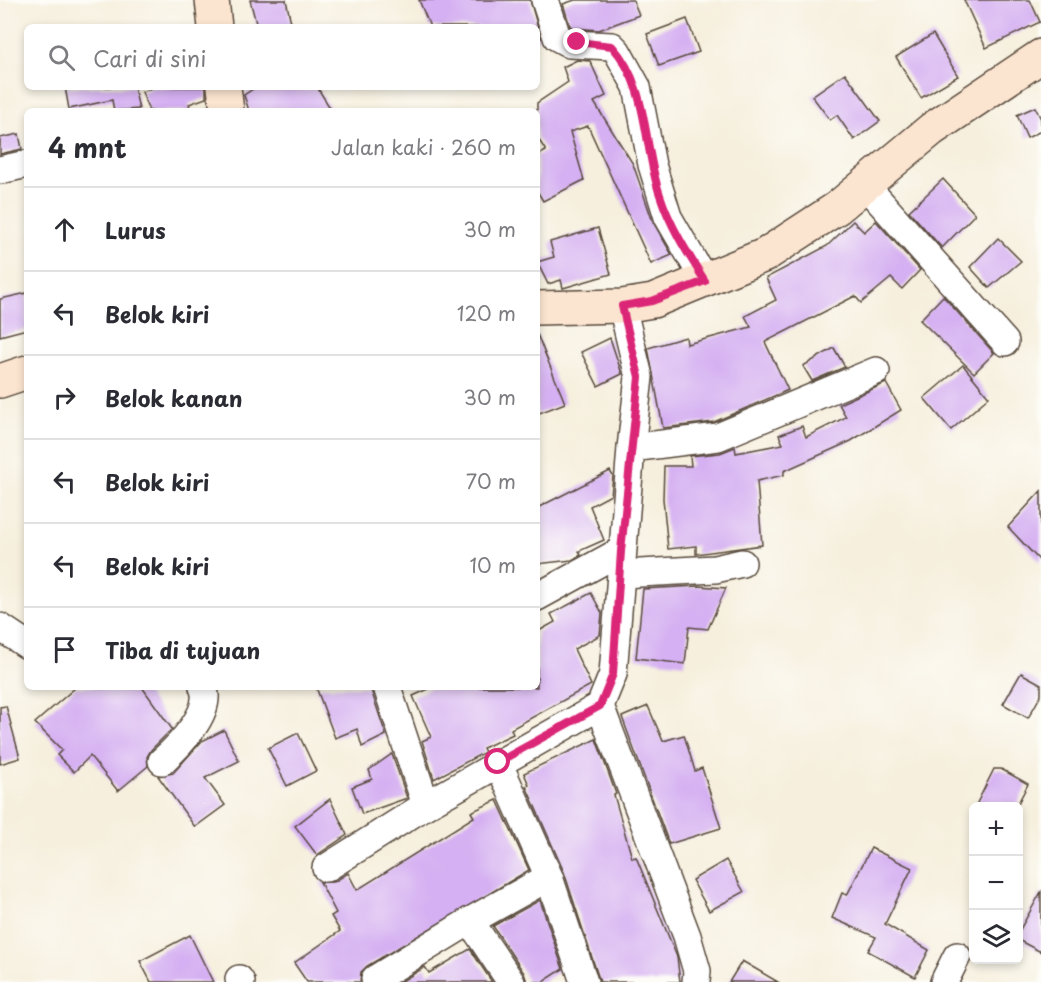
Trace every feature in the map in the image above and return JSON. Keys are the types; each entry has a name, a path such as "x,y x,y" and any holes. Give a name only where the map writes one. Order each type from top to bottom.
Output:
{"street":[{"path":"212,0 215,24"},
{"path":"545,0 557,37 570,44 612,46 617,51 637,87 652,165 665,209 684,247 705,281"},
{"path":"540,308 622,306 652,301 765,255 837,208 932,129 1041,56"},
{"path":"224,90 227,108"},
{"path":"0,170 24,165"},
{"path":"865,185 1005,342"},
{"path":"326,868 498,762 600,706 613,674 639,377 622,306"},
{"path":"631,448 718,437 876,371"},
{"path":"0,381 24,373"},
{"path":"540,596 621,562 715,569 742,563"},
{"path":"0,627 24,643"},
{"path":"162,761 185,740 202,709 205,700 203,690"},
{"path":"388,690 426,805"},
{"path":"600,706 687,936 696,971 696,982"},
{"path":"498,762 549,878 579,979"},
{"path":"374,981 470,921 549,878"},
{"path":"470,921 511,982"},
{"path":"944,982 957,956"}],"building":[{"path":"250,0 286,0 291,24 256,24"},
{"path":"419,0 530,0 537,24 429,24"},
{"path":"575,0 633,0 639,15 599,30 574,28 570,26 563,4"},
{"path":"964,0 1030,0 1040,22 986,48"},
{"path":"687,19 699,52 659,66 647,34"},
{"path":"933,34 958,76 921,98 896,57"},
{"path":"577,60 590,61 606,96 594,102 633,164 653,222 672,255 651,264 588,126 570,132 584,180 543,201 540,196 540,154 546,151 540,142 540,108 537,108 537,103 568,82 563,67"},
{"path":"845,73 880,121 854,140 837,115 830,120 812,96"},
{"path":"66,90 135,90 139,108 113,108 112,100 69,108"},
{"path":"147,90 206,90 206,98 189,104 190,108 148,108 142,92"},
{"path":"252,90 319,90 330,108 248,108 244,95"},
{"path":"1035,107 1041,119 1041,131 1027,138 1017,115"},
{"path":"19,134 22,149 0,154 0,138"},
{"path":"943,179 975,214 942,248 909,211"},
{"path":"853,221 864,232 876,221 920,270 902,289 891,278 861,303 855,296 765,342 788,390 714,422 663,428 648,348 686,337 687,344 751,327 745,316 776,300 766,278 827,246"},
{"path":"598,228 611,274 563,288 561,280 548,284 540,268 540,261 554,257 550,242"},
{"path":"998,238 1021,261 989,288 970,267"},
{"path":"24,294 24,330 0,336 0,299"},
{"path":"943,296 994,353 974,373 920,320"},
{"path":"610,338 622,374 598,386 581,352"},
{"path":"540,341 565,403 540,413"},
{"path":"834,348 845,367 812,381 803,366"},
{"path":"963,365 989,397 951,430 924,398"},
{"path":"886,383 901,410 851,441 784,471 784,475 757,481 762,545 696,554 696,546 668,549 663,499 664,466 691,466 690,456 720,453 735,447 736,453 783,444 779,435 802,426 806,437 846,417 839,404"},
{"path":"610,471 613,476 611,495 590,506 604,540 579,551 581,555 572,560 540,564 540,506"},
{"path":"1041,491 1041,562 1008,527"},
{"path":"698,586 726,588 708,629 689,627 685,664 636,658 643,589"},
{"path":"591,593 602,613 600,635 574,649 591,685 511,729 513,734 483,748 485,752 434,779 422,741 431,737 413,696 426,690 540,690 540,630 555,622 551,614"},
{"path":"1021,673 1041,684 1041,695 1028,718 1003,704"},
{"path":"73,690 144,690 172,729 151,750 147,757 148,766 118,791 90,756 74,772 57,755 62,750 35,723"},
{"path":"317,690 371,690 386,735 362,747 357,729 335,738"},
{"path":"6,706 20,758 0,764 0,707"},
{"path":"648,706 663,741 684,735 695,771 702,768 721,828 669,844 622,717"},
{"path":"224,730 239,761 205,778 225,805 195,827 158,776 173,773 202,741"},
{"path":"298,733 316,771 287,786 268,748"},
{"path":"596,739 616,794 614,795 632,858 636,857 677,957 680,982 600,982 564,872 526,786 529,785 524,773"},
{"path":"392,754 407,798 362,814 352,787 372,779 369,770"},
{"path":"994,769 1001,769 1028,784 1019,802 978,802"},
{"path":"330,799 347,835 317,855 295,826"},
{"path":"497,800 529,870 367,966 361,972 360,982 307,982 294,963 340,931 331,916 336,913 320,882 334,882 348,873 357,890 474,817 471,812"},
{"path":"871,848 912,868 885,924 929,950 915,977 868,951 876,937 832,918 842,893 847,895"},
{"path":"726,860 744,892 709,911 692,880"},
{"path":"1041,892 1041,952 1023,943 1023,924"},
{"path":"540,900 563,969 543,982 527,982 524,973 493,926"},
{"path":"190,935 213,982 151,982 140,961"},
{"path":"470,949 492,982 400,982 425,967 429,973"},
{"path":"742,961 778,982 729,982"}],"route":[{"path":"498,762 600,706 613,674 621,551 639,377 622,306 652,301 705,281 668,217 659,193 637,87 612,46 577,42"}]}
